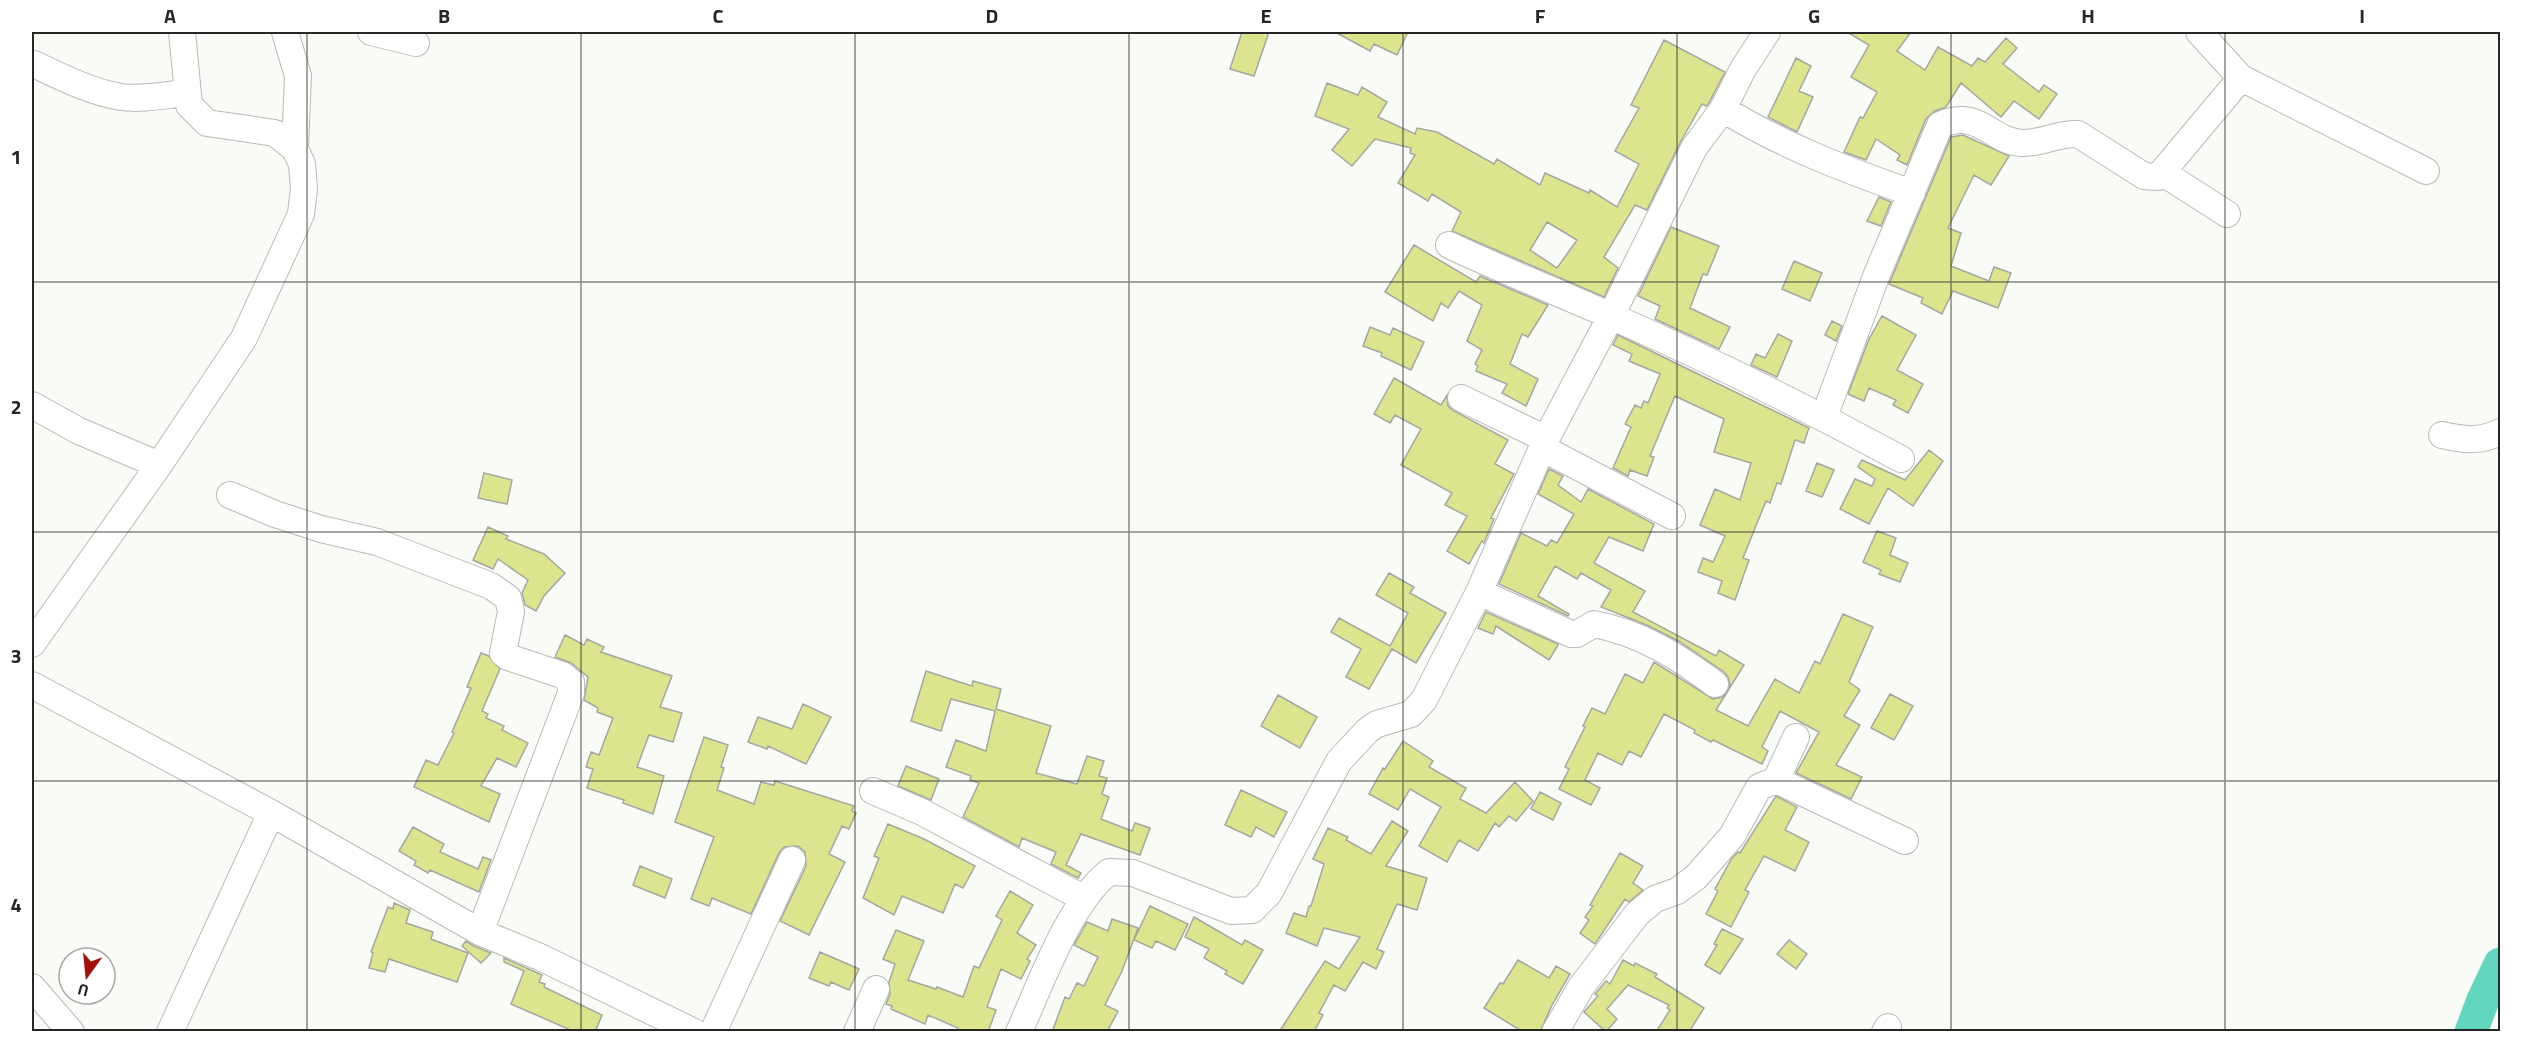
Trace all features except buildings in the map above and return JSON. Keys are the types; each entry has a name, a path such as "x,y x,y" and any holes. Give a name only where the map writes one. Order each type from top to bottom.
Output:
{"street":[{"path":"182,32 186,93 189,105 207,123 275,133 295,148"},
{"path":"32,644 159,465 244,338 301,214 304,189 302,164 295,148 298,76 293,52 285,32"},
{"path":"371,32 416,43"},
{"path":"1019,1032 1083,898 1095,882 1109,872 1134,873 1231,911 1243,913 1258,906 1269,893 1339,761 1368,729 1411,714 1420,705 1479,592 1544,444 1611,316 1694,148 1723,109 1743,69 1767,32"},
{"path":"2202,33 2241,78 2426,171"},
{"path":"34,64 62,77 122,97 143,98 186,93"},
{"path":"1824,417 1877,274 1940,125 1966,119 1977,122 2008,141 2050,140 2067,133 2078,134 2144,176 2158,177 2241,78"},
{"path":"1723,109 1757,130 1832,165 1912,193"},
{"path":"2163,173 2228,214"},
{"path":"1449,245 1510,274 1611,316 1824,417 1901,459"},
{"path":"1461,398 1672,516"},
{"path":"32,405 79,431 159,465"},
{"path":"2442,435 2466,440 2485,439 2500,432"},
{"path":"230,495 284,517 377,542 491,586 508,598 511,612 503,653 508,657 561,675 571,682 571,693 480,932"},
{"path":"1479,592 1571,634 1577,634 1594,624 1614,628 1676,655 1715,684"},
{"path":"32,685 271,813 480,932 540,957 694,1032"},
{"path":"1555,1032 1581,987 1637,914 1655,899 1677,891 1696,877 1732,836 1759,787 1776,780 1796,737"},
{"path":"1776,780 1905,841"},
{"path":"873,791 922,812 1083,898"},
{"path":"170,1032 271,813"},
{"path":"713,1032 792,860"},
{"path":"32,987 71,1032"},
{"path":"857,1032 876,989"}],"waterway":[{"path":"2471,1032 2500,964"}]}
